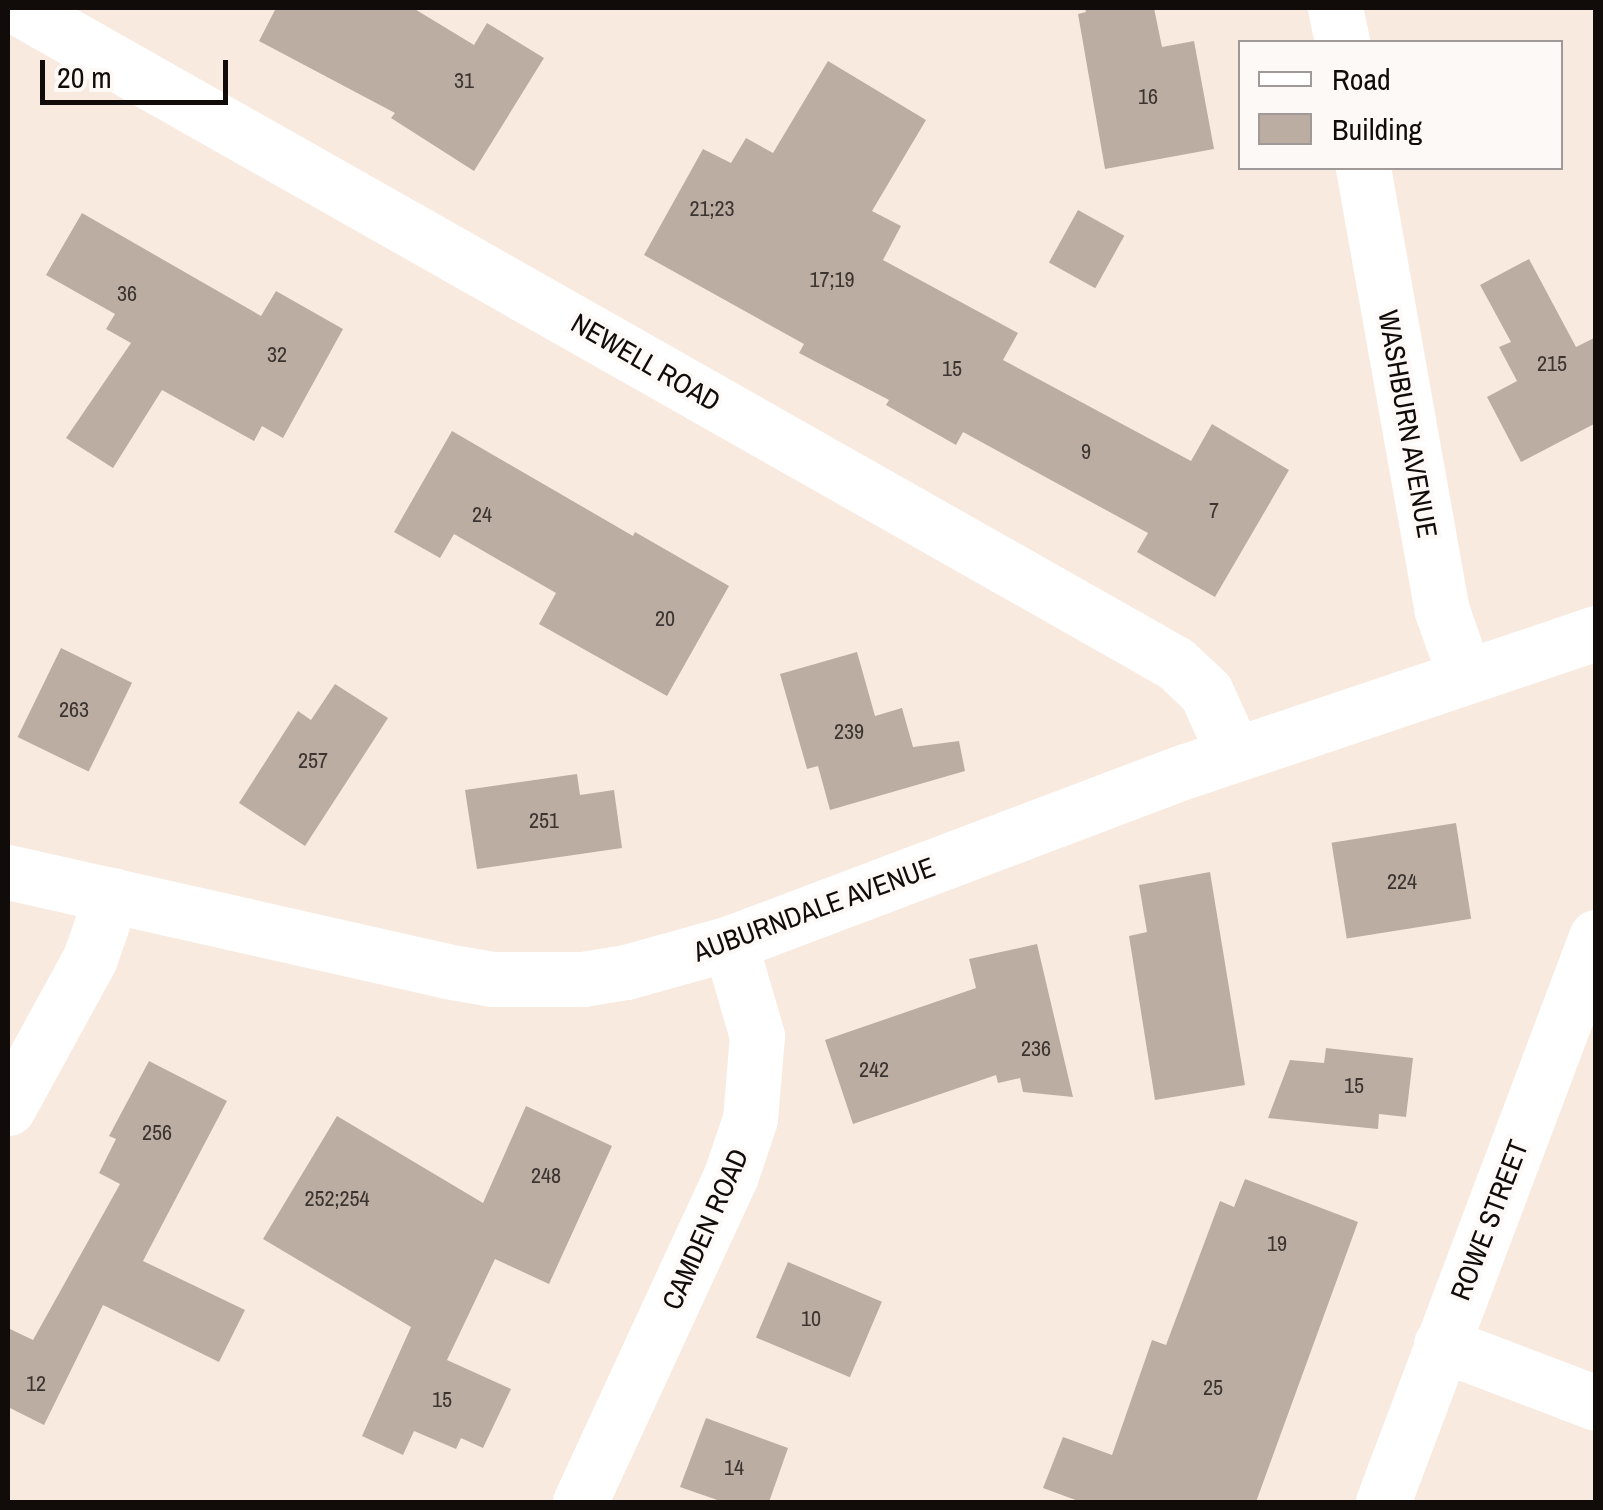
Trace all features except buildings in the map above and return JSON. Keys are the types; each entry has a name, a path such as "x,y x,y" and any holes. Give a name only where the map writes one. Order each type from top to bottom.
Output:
{"street":[{"name":"NEWELL ROAD","path":"19,8 1175,663 1206,692 1234,754"},
{"path":"1335,8 1342,40"},
{"name":"WASHBURN AVENUE","path":"1364,170 1441,608 1464,676"},
{"name":"AUBURNDALE AVENUE","path":"8,872 494,979 583,979 626,972 730,943 1234,754 1596,633"},
{"path":"8,1108 90,958 112,895"},
{"name":"ROWE STREET","path":"1384,1502 1596,937"},
{"name":"CAMDEN ROAD","path":"580,1502 730,1178 750,1118 757,1036 730,943"},
{"path":"1442,1344 1596,1404"}]}
